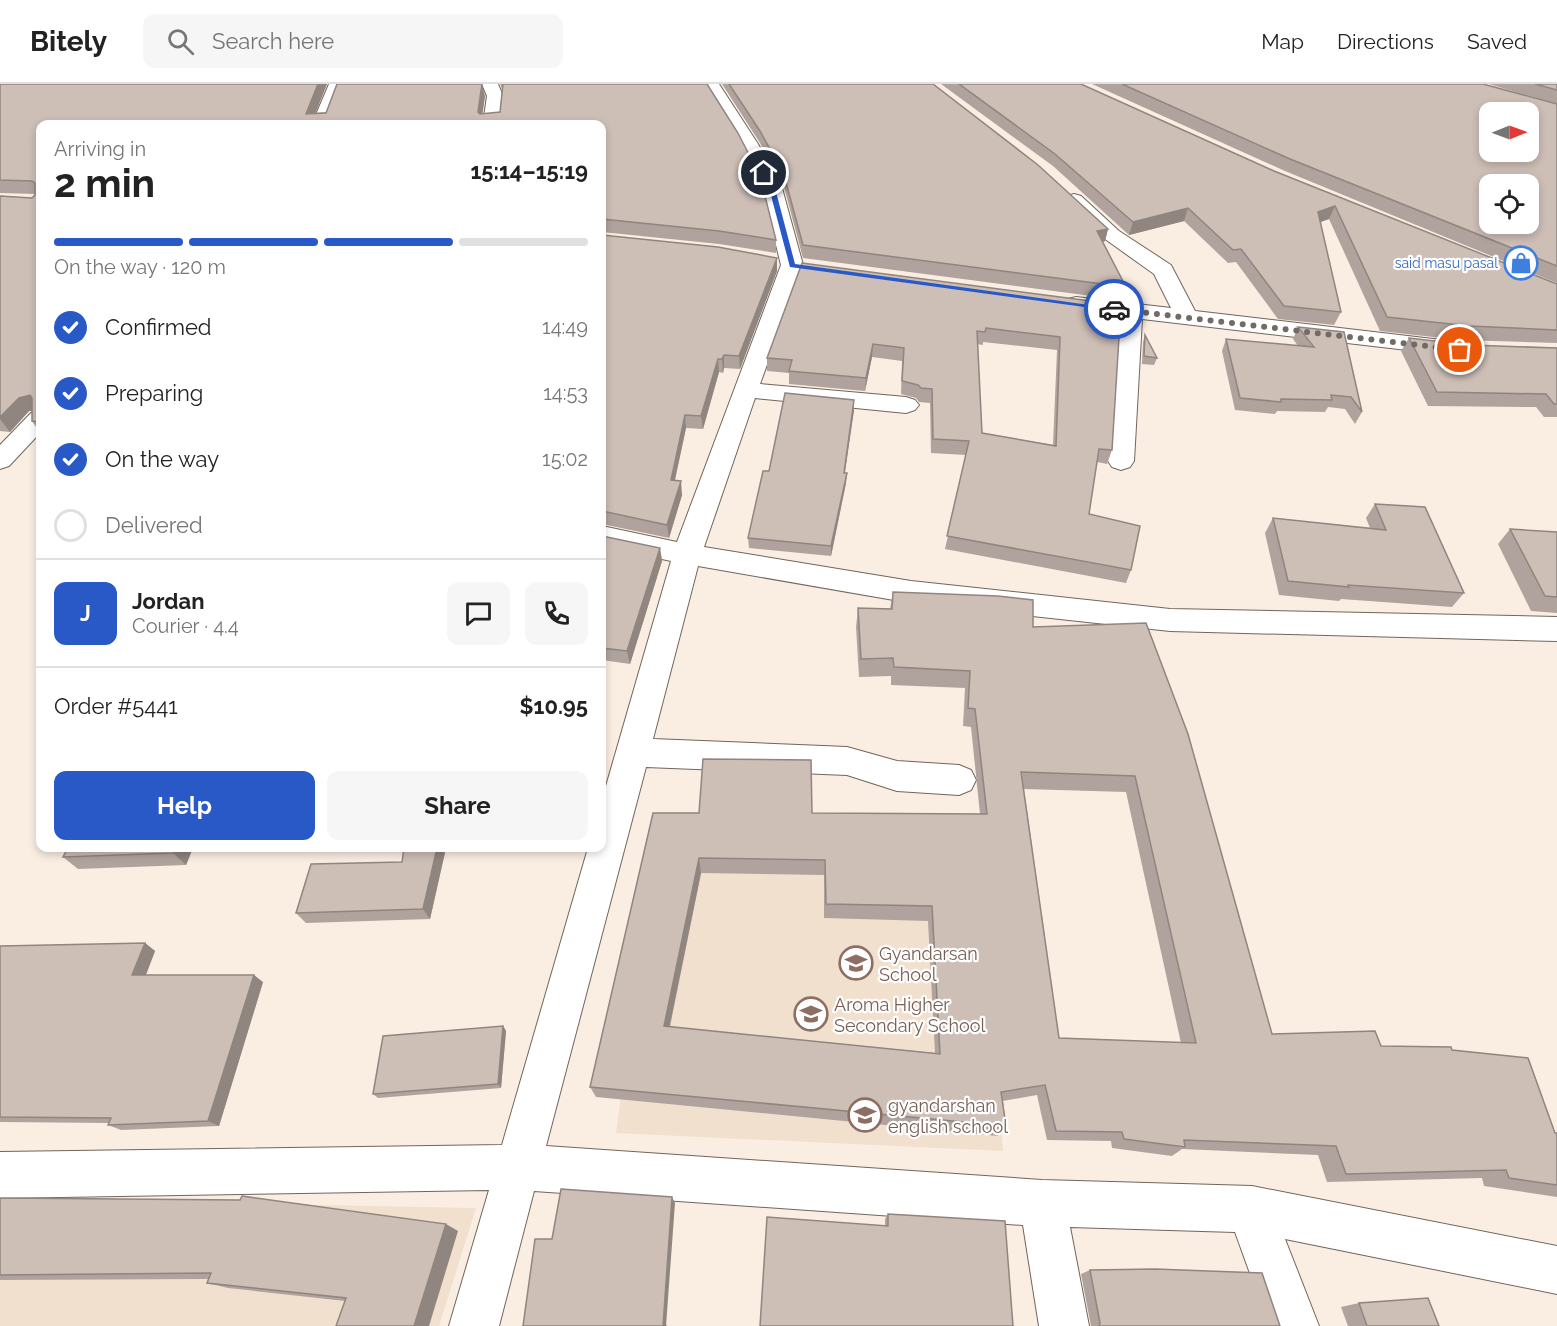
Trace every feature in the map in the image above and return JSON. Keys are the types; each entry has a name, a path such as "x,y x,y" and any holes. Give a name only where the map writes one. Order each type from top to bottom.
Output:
{"street":[{"path":"322,120 337,84"},
{"path":"490,84 495,96 492,120"},
{"path":"606,846 687,554 744,390 793,265 772,188 749,144 711,84"},
{"path":"1061,187 1112,234 1163,270 1186,316"},
{"path":"1060,302 1470,350"},
{"path":"1121,461 1131,311"},
{"path":"744,390 906,405"},
{"path":"3,453 36,423"},
{"path":"3,453 36,455"},
{"path":"606,537 687,554 911,592 1170,620 1557,629"},
{"path":"632,752 847,761 897,776 959,780"},
{"path":"474,1326 604,852"},
{"path":"0,1175 517,1167 1042,1203 1252,1209 1557,1270"},
{"path":"1042,1203 1064,1326"},
{"path":"1252,1209 1267,1258 1294,1326"}],"shaded area":[{"name":"Aroma Higher Secondary School","path":"654,856 977,869 1003,1151 616,1133"},
{"path":"0,1199 476,1208 439,1326 0,1326"}],"building":[{"path":"0,84 318,84 306,114 326,113 337,84 482,84 478,112 480,114 500,112 503,84 707,84 738,133 760,176 776,240 719,231 606,219 606,120 36,120 36,422 32,421 30,395 19,398 0,417 0,196 32,198 35,195 35,183 0,180"},
{"path":"729,84 933,84 1038,165 1108,229 1097,231 1126,287 803,245 784,175 760,131"},
{"path":"959,84 1081,84 1274,171 1557,284 1557,330 1469,326 1387,317 1335,206 1318,212 1341,312 1284,306 1241,249 1233,250 1188,208 1133,222 1055,154"},
{"path":"1122,84 1483,84 1557,104 1557,266 1290,159"},
{"path":"1535,84 1557,84 1557,90"},
{"path":"606,235 718,247 777,258 739,356 724,355 722,359 718,359 701,416 685,415 671,480 681,481 667,525 606,512"},
{"path":"802,263 1121,305 1112,450 1099,449 1089,514 1140,526 1131,570 947,536 969,441 933,439 932,389 921,388 902,381 904,348 873,344 866,378 789,371 792,360 767,358","holes":["986,328 1060,337 1056,446 982,433 977,331 985,332"]},
{"path":"1298,327 1344,332 1362,412 1351,397 1331,395 1332,400 1281,399 1281,402 1240,398 1226,339 1314,347"},
{"path":"1145,335 1157,358 1144,356"},
{"path":"1409,338 1469,345 1557,348 1557,404 1554,404 1546,394 1437,392"},
{"path":"785,393 854,400 844,473 847,473 831,546 748,538 763,471 769,471"},
{"path":"1375,504 1425,507 1464,593 1348,585 1349,587 1288,581 1273,518 1386,530"},
{"path":"1510,529 1557,532 1557,597 1545,596"},
{"path":"606,537 660,548 627,651 606,648"},
{"path":"893,592 998,596 1033,600 1033,627 1146,623 1188,734 1272,1034 1375,1031 1381,1046 1451,1047 1452,1050 1528,1058 1555,1133 1557,1133 1557,1185 1509,1178 1506,1170 1346,1174 1336,1146 1184,1140 1185,1147 1124,1139 1122,1132 1056,1131 1045,1085 1001,1092 1006,1126 590,1087 653,813 699,813 703,759 811,760 812,813 987,814 975,709 968,708 970,671 894,667 893,658 861,659 858,608 892,609","holes":["1021,772 1135,776 1196,1043 1059,1038","699,858 825,860 826,904 932,906 940,1054 664,1026"]},
{"path":"66,852 174,852 173,853 63,857"},
{"path":"403,852 436,852 423,909 296,913 311,864 402,862"},
{"path":"145,943 132,975 254,975 208,1121 108,1125 111,1118 0,1117 0,946"},
{"path":"503,1026 498,1084 373,1094 383,1036"},
{"path":"561,1189 672,1197 663,1326 523,1326 535,1239 552,1239"},
{"path":"242,1196 446,1224 414,1326 336,1326 346,1298 207,1283 211,1273 0,1275 0,1198 240,1200"},
{"path":"888,1214 1005,1221 1013,1326 760,1326 767,1217 888,1226"},
{"path":"1155,1269 1262,1273 1280,1326 1099,1326 1090,1270"},
{"path":"1428,1298 1439,1326 1367,1326 1359,1303"}],"way so far":[{"path":"1114,309 1460,350"}],"place":[{"name":"said masu pasal","path":"1521,263"},
{"name":"Gyandarsan School","path":"856,963"},
{"name":"Aroma Higher Secondary School","path":"811,1014"},
{"name":"gyandarshan english school","path":"865,1115"}],"route":[{"path":"764,173 772,188 792,265 1114,309"}]}
